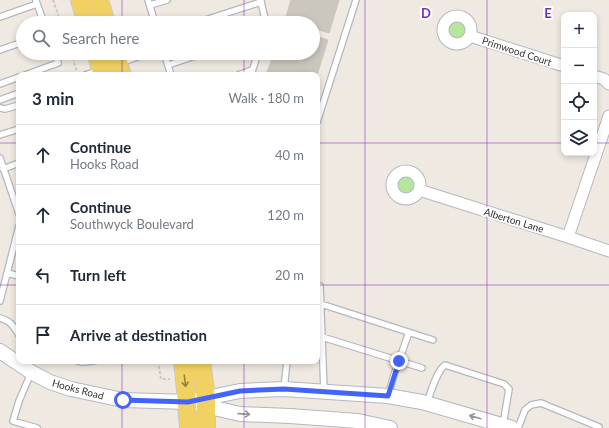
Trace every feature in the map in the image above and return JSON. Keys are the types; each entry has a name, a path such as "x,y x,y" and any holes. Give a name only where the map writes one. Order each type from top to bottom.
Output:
{"main road":[{"path":"80,0 85,16"},
{"path":"99,0 104,16"},
{"path":"96,68 118,64"},
{"path":"183,364 188,402 189,428"},
{"path":"201,364 206,402 206,428"}],"street":[{"name":"Primwood Court","path":"470,36 561,65"},
{"path":"597,77 604,79 609,84"},
{"path":"568,237 609,116"},
{"name":"Alberton Lane","path":"419,190 609,251"},
{"name":"Hooks Road","path":"0,351 16,362"},
{"name":"Hooks Road","path":"19,364 50,382 71,389 123,400 206,402 240,391 284,389 324,391 388,396 427,404 510,427"},
{"path":"206,402 240,414 290,416 390,428"}],"lane":[{"path":"153,16 149,3 167,0"},
{"path":"320,113 356,0"},
{"path":"217,16 261,1 264,16"},
{"path":"0,17 36,2 41,16"},
{"path":"0,50 16,44"},
{"path":"33,72 58,63 57,60"},
{"path":"118,64 129,60"},
{"path":"166,60 170,72"},
{"path":"168,66 185,60"},
{"path":"252,72 256,60"},
{"path":"0,84 16,78"},
{"path":"0,100 16,94"},
{"path":"0,108 5,110 16,106"},
{"path":"0,135 16,130"},
{"path":"0,158 16,200"},
{"path":"4,169 16,164"},
{"path":"0,301 16,246"},
{"path":"7,273 16,275"},
{"path":"320,286 324,391"},
{"path":"321,304 434,340"},
{"path":"0,318 8,320 16,330"},
{"path":"388,396 409,332"},
{"path":"322,337 422,368"},
{"path":"284,389 287,364"},
{"path":"427,404 441,368 445,366 504,384 509,389 510,427"},
{"path":"31,372 19,401 13,421 37,428"},
{"path":"510,427 531,405 541,403 599,427"}],"path":[{"path":"53,0 59,16"},
{"path":"73,60 77,72"},
{"path":"159,364 161,378 173,379"}],"green space":[{"path":"463,17 473,21 477,31 473,41 463,45 453,41 449,31 453,21"},
{"path":"403,172 413,176 417,186 413,196 403,200 393,196 389,186 393,176"}],"building":[{"path":"291,0 339,0 329,33 320,30 320,16 286,16"},
{"path":"320,37 328,40 318,72 267,72 271,60 320,60"}],"route":[{"path":"123,400 188,402 240,391 284,389 388,396 399,361"}]}
